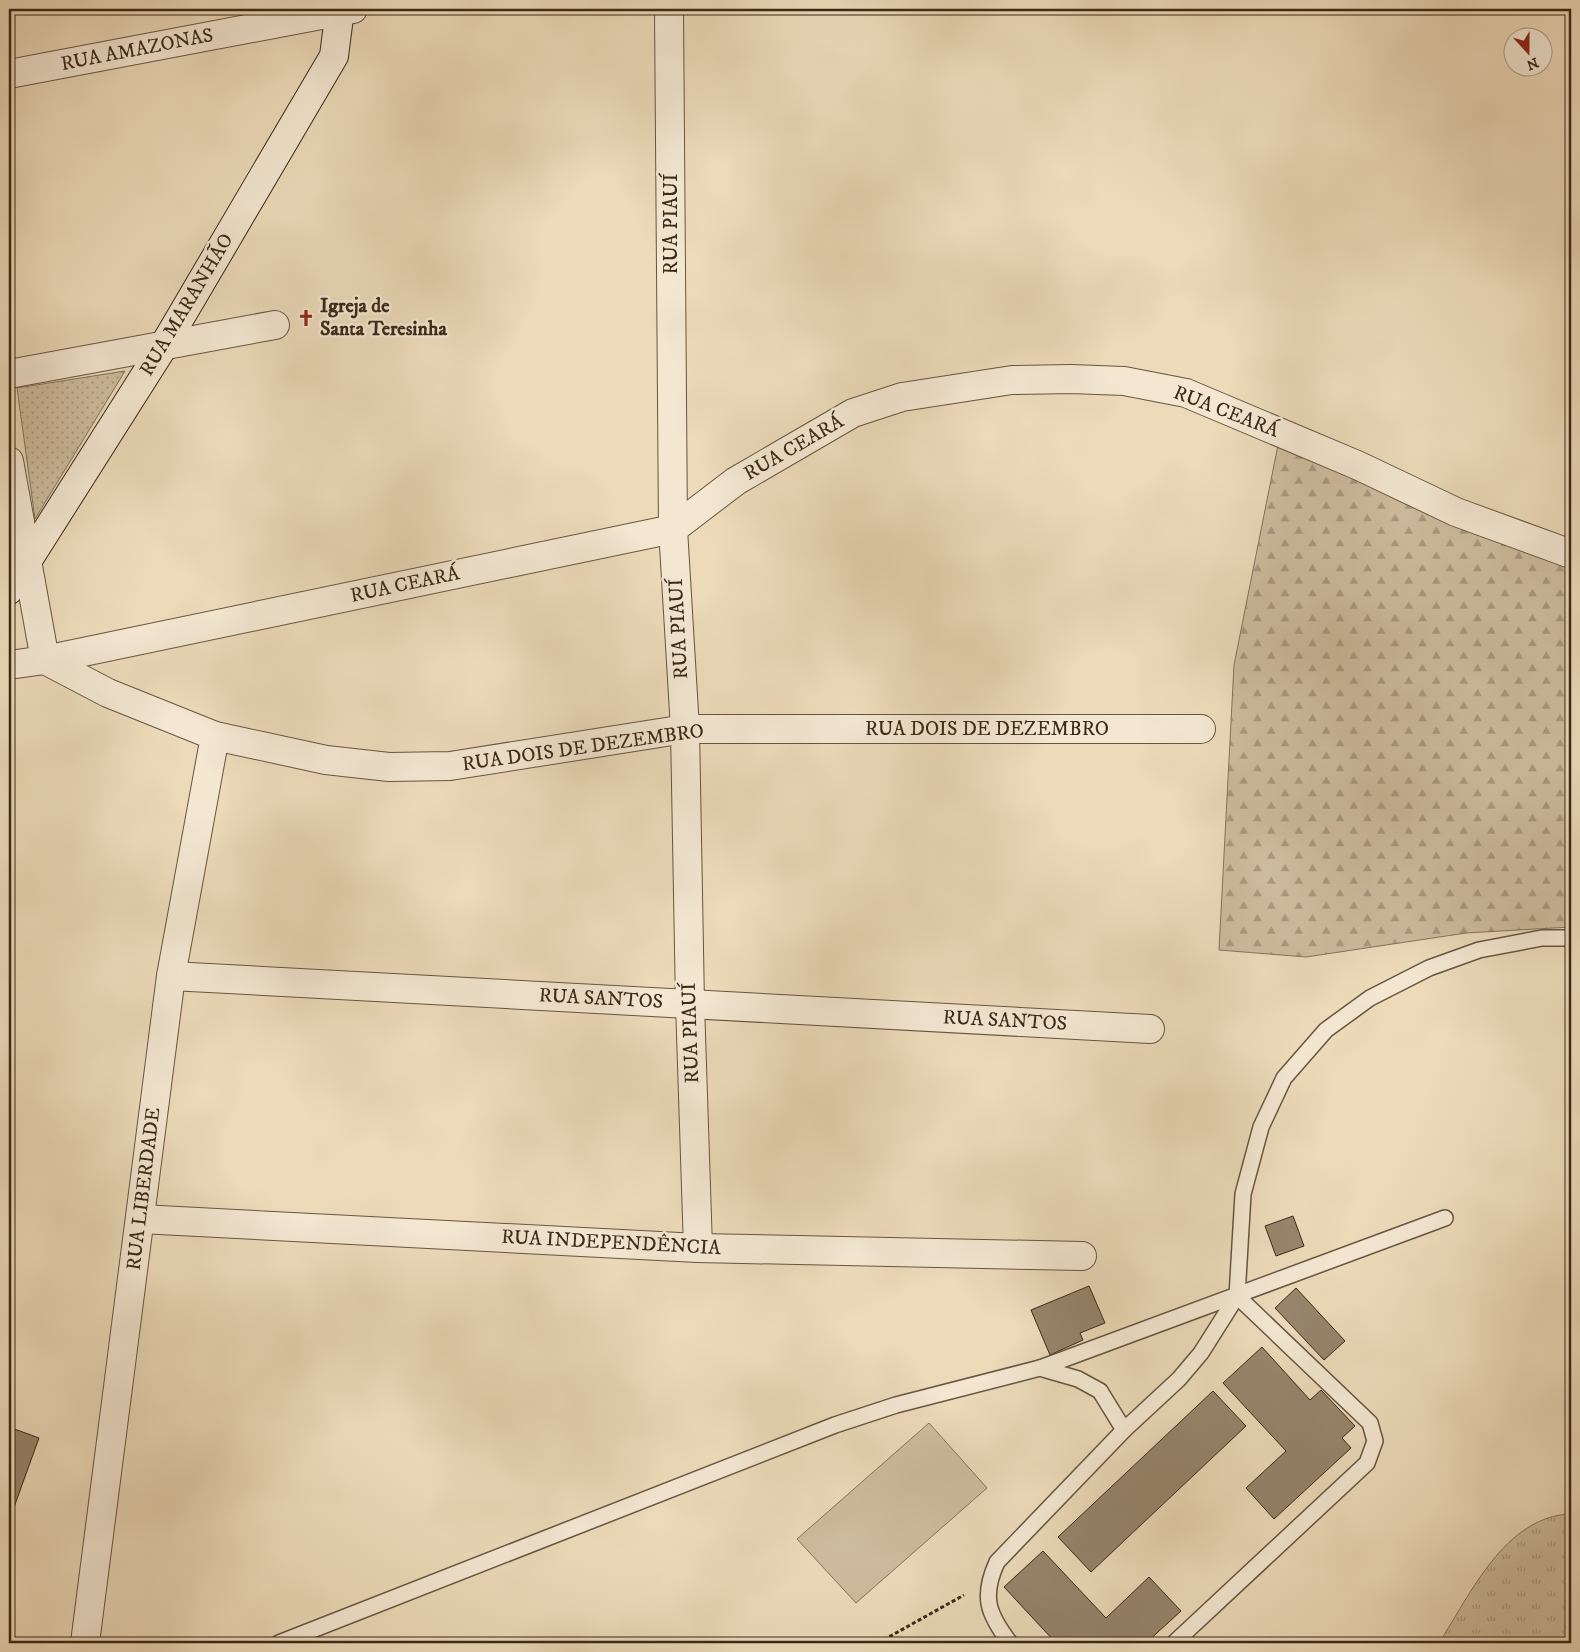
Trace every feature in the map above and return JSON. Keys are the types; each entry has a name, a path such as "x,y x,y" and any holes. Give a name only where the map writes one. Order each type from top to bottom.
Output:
{"street":[{"name":"RUA PIAUÍ","path":"669,9 673,529 686,729 690,1004 698,1248"},
{"name":"RUA AMAZONAS","path":"9,74 345,10"},
{"name":"RUA MARANHÃO","path":"9,590 163,348 334,56 345,10"},
{"path":"9,374 163,348 275,325"},
{"name":"RUA CEARÁ","path":"9,665 45,660 673,529 736,481 854,413 902,397 1012,380 1071,379 1124,382 1186,393 1357,465 1456,512 1571,554"},
{"path":"9,461 45,660"},
{"name":"RUA DOIS DE DEZEMBRO","path":"45,660 108,693 215,736 326,760 389,767 450,766 686,729 1201,729"},
{"name":"RUA LIBERDADE","path":"85,1643 171,976 215,736"},
{"name":"RUA SANTOS","path":"171,976 1150,1029"},
{"name":"RUA INDEPENDÊNCIA","path":"140,1219 698,1248 1082,1256"}],"lane":[{"path":"1010,1643 999,1629 990,1611 988,1582 997,1562 1124,1430 1179,1379 1201,1353 1237,1296 1243,1194 1261,1127 1284,1078 1326,1030 1370,998 1429,968 1479,950 1542,938 1571,938"},
{"path":"287,1642 835,1425 896,1405 1040,1368 1444,1218"},
{"path":"1174,1643 1367,1463 1376,1441 1370,1423 1237,1296"},
{"path":"1040,1368 1078,1378 1100,1392 1124,1430"}],"path":[{"path":"878,1643 988,1582"}],"green space":[{"path":"125,371 35,519 17,388"},
{"path":"1281,430 1571,542 1571,927 1466,933 1306,957 1219,950 1234,665"},
{"path":"929,1423 987,1488 856,1603 797,1539"},
{"path":"1571,1514 1571,1643 1439,1643 1477,1582 1508,1543 1527,1528 1548,1518"}],"building":[{"path":"1293,1216 1304,1246 1276,1256 1265,1226"},
{"path":"1089,1286 1105,1323 1080,1333 1083,1340 1050,1355 1031,1310"},
{"path":"1296,1288 1345,1341 1324,1360 1275,1308"},
{"path":"1262,1347 1310,1400 1321,1390 1355,1426 1342,1438 1351,1448 1274,1519 1246,1488 1286,1451 1223,1383"},
{"path":"1213,1391 1246,1426 1091,1572 1058,1537"},
{"path":"9,1427 39,1438 9,1521"},
{"path":"1043,1551 1106,1618 1149,1577 1181,1611 1146,1643 1056,1643 1004,1587"}],"place":[{"name":"Igreja de Santa Teresinha","path":"306,318"}]}
